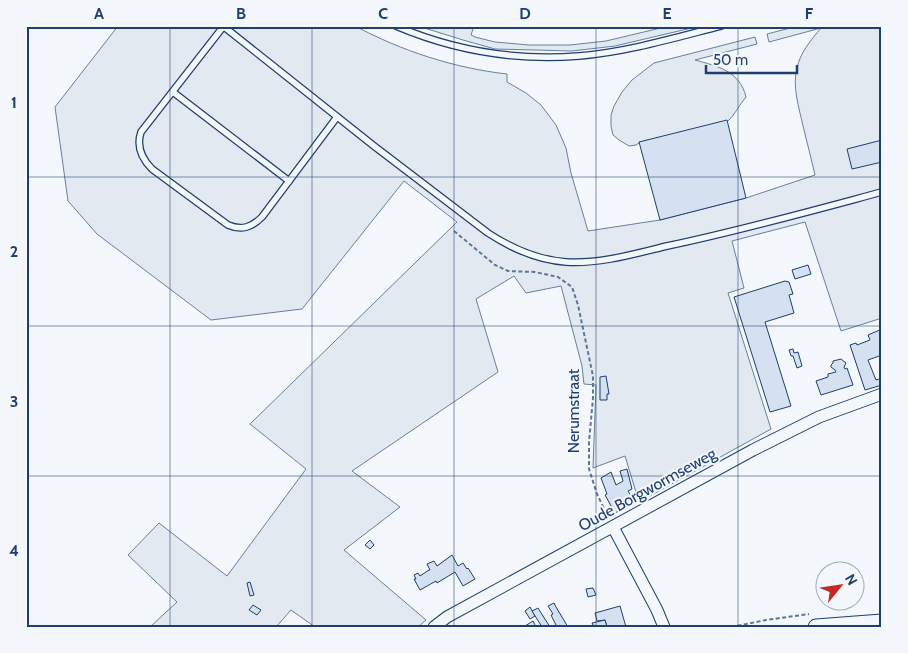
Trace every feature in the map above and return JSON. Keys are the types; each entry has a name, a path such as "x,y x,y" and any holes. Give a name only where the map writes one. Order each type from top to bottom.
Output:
{"main road":[{"path":"816,627 882,622"}],"street":[{"name":"Oude Borgwormseweg","path":"434,627 447,617 753,450 819,417 882,394"},
{"path":"613,527 664,627"}],"lane":[{"path":"396,26 416,35 478,52 540,57 579,56 621,50 721,26"},
{"path":"337,117 262,217 253,225 243,228 228,225 152,169 141,152 139,142 141,132 223,27 488,234 505,244 547,259 564,262 607,259 681,244 882,192"},
{"path":"173,92 289,181"}],"path":[{"name":"Nerumstraat","path":"454,231 496,265 508,271 535,272 558,277 572,286 578,305 592,376 590,469 597,494 613,527"}],"shaded area":[{"path":"118,26 355,26 410,51 448,63 507,74 507,82 526,93 541,105 556,125 566,148 571,173 588,231 660,220 746,198 815,175 798,104 795,82 797,68 803,52 821,28 769,42 767,34 798,26 882,26 882,318 841,331 805,222 732,241 744,288 728,293 771,429 639,502 625,456 593,468 596,385 584,384 582,366 561,286 526,293 514,276 476,299 498,372 352,471 400,507 344,550 426,620 418,627 315,627 291,610 276,627 150,627 177,602 128,555 159,523 227,576 306,469 250,424 457,222 404,181 302,309 211,320 97,234 68,201 55,107"},
{"path":"418,26 474,26 471,35 495,42 529,45 570,45 606,41 669,26 700,26 615,46 572,51 495,49"},
{"path":"755,37 757,44 695,60 719,67 733,75 743,88 746,97 727,122 629,146 613,135 611,115 614,106 632,80 654,63"}],"building":[{"path":"727,120 746,198 660,220 639,142"},
{"path":"882,140 882,162 852,169 847,149"},
{"path":"808,265 811,274 795,279 792,270"},
{"path":"785,281 789,282 793,294 789,295 794,313 765,322 791,406 770,412 734,297"},
{"path":"882,329 882,355 868,360 876,380 882,378 882,385 865,390 850,345 856,343 857,345 870,340 868,335"},
{"path":"793,349 794,353 798,352 802,366 797,368 789,350"},
{"path":"841,359 846,363 844,367 845,369 847,368 853,385 821,395 816,381 836,372 831,365 833,361"},
{"path":"606,376 609,394 607,394 607,400 600,400 600,377"},
{"path":"627,469 632,489 628,491 635,502 615,513 605,495 607,494 601,478 611,472 616,485 623,481 620,471"},
{"path":"370,540 374,545 370,549 365,545"},
{"path":"452,555 458,566 463,563 475,579 463,586 455,572 437,583 436,581 420,590 414,575 418,573 420,576 430,570 427,564 434,561 437,566"},
{"path":"250,582 254,595 250,596 247,583"},
{"path":"593,588 596,595 588,597 586,589"},
{"path":"554,603 568,627 557,627 548,606"},
{"path":"253,605 261,610 257,615 249,610"},
{"path":"620,606 626,627 607,627 605,620 597,621 595,613"},
{"path":"530,607 535,616 530,619 525,611"},
{"path":"538,608 550,627 542,627 532,611"},
{"path":"605,620 607,627 594,627 592,623"},
{"path":"533,621 536,627 525,626"}]}
